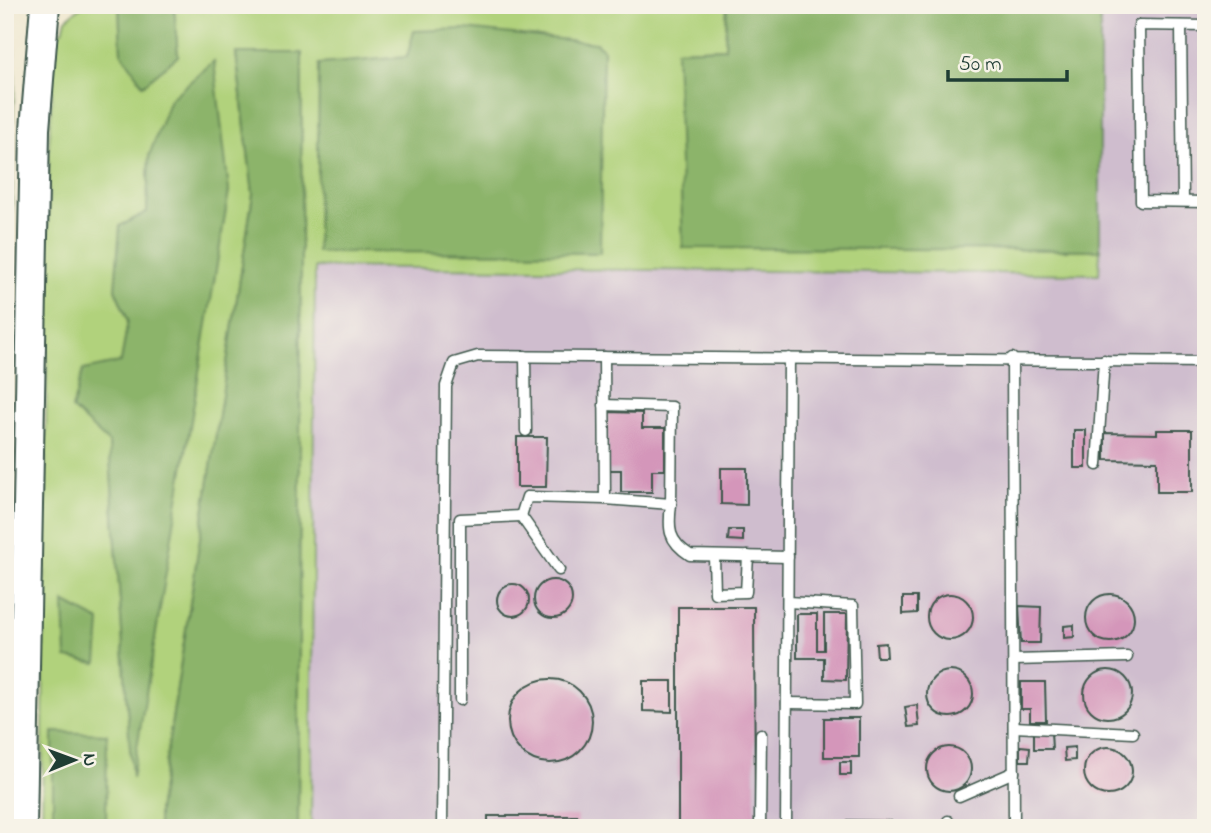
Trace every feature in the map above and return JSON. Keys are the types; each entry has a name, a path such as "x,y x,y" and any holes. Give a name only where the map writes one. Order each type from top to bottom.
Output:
{"main road":[{"path":"27,5 35,129"},
{"path":"19,824 16,588 35,129 45,5"}],"lane":[{"path":"1206,26 1139,25 1141,201 1206,202"},
{"path":"1181,26 1182,201"},
{"path":"442,828 446,386 454,363 478,356 1012,358 1206,362"},
{"path":"525,356 526,431"},
{"path":"604,357 605,499"},
{"path":"786,828 789,358"},
{"path":"1012,358 1014,828"},
{"path":"1097,465 1104,360"},
{"path":"604,405 672,407 671,534 676,547 690,555 788,557"},
{"path":"521,516 527,497 671,504"},
{"path":"521,516 559,570"},
{"path":"460,700 460,519 521,516"},
{"path":"714,556 715,593 746,592 748,556"},
{"path":"787,703 855,704 853,606 788,602"},
{"path":"1014,660 1127,657"},
{"path":"1014,727 1133,733"},
{"path":"760,828 761,734"},
{"path":"960,796 1014,772"}],"shaded area":[{"path":"1100,5 1206,5 1206,828 311,828 315,267 1099,274"}],"green space":[{"path":"83,5 119,5 121,52 178,56 174,5 727,5 725,48 677,50 683,247 1100,250 1099,274 315,267 311,828 298,828 302,53 236,53 253,194 158,811 158,828 42,828 49,139 56,32 63,31 66,19","holes":["149,156 132,774 109,443 128,320 115,289 147,212"]},
{"path":"119,5 174,5 178,56 143,85 121,52"},
{"path":"727,5 1100,5 1100,250 683,248 676,50 725,48"},
{"path":"5,12 13,23 13,122 8,122 10,68"},
{"path":"465,29 596,43 603,49 600,253 317,252 319,64 407,57 414,31"},
{"path":"236,53 302,53 298,828 158,828 158,811 253,194"},
{"path":"214,61 229,191 132,778 109,443 72,409 83,370 121,362 128,320 115,289 120,226 147,212 149,156 170,99"},
{"path":"5,132 14,132 11,249 5,249"},
{"path":"6,362 11,569 5,569"},
{"path":"64,602 100,621 97,663 66,658"},
{"path":"53,732 107,734 106,828 53,828"}],"building":[{"path":"608,412 642,413 642,428 665,428 665,470 652,470 652,492 621,492 621,470 608,470"},
{"path":"1074,430 1086,430 1086,468 1074,468"},
{"path":"1157,430 1192,430 1192,492 1157,492 1157,461 1105,460 1105,433 1157,434"},
{"path":"517,437 547,437 546,487 517,487"},
{"path":"721,468 747,468 747,505 721,504"},
{"path":"729,530 743,530 743,541 728,540"},
{"path":"553,580 566,586 572,599 566,612 553,618 540,612 534,599 540,586"},
{"path":"513,584 524,589 529,600 524,611 513,616 502,611 497,600 502,589"},
{"path":"950,594 966,601 973,617 966,633 950,640 934,633 927,617 934,601"},
{"path":"1110,594 1127,601 1134,618 1127,635 1110,642 1093,635 1086,618 1093,601"},
{"path":"903,597 917,597 917,613 903,614"},
{"path":"1019,606 1041,607 1040,643 1021,643"},
{"path":"678,607 754,607 755,828 678,828"},
{"path":"797,614 817,614 817,650 824,650 824,614 847,614 846,680 824,679 824,658 797,658"},
{"path":"1074,625 1074,637 1064,638 1064,626"},
{"path":"886,643 887,657 877,657 876,644"},
{"path":"1108,670 1125,677 1132,694 1125,711 1108,718 1091,711 1084,694 1091,677"},
{"path":"950,671 966,678 973,694 966,710 950,717 934,710 927,694 934,678"},
{"path":"542,679 558,679 574,686 585,697 592,713 589,737 580,751 558,763 542,763 526,756 515,745 508,729 508,713 515,697 526,686"},
{"path":"643,681 672,681 672,712 643,711"},
{"path":"1021,682 1045,682 1046,721 1030,721 1030,709 1021,709"},
{"path":"917,705 919,726 908,727 905,707"},
{"path":"824,718 859,718 859,757 824,757"},
{"path":"1034,732 1051,732 1052,749 1034,749"},
{"path":"1020,746 1030,747 1029,761 1020,761"},
{"path":"949,747 958,748 965,753 970,760 970,778 965,785 958,790 949,791 940,790 933,785 928,778 927,769 928,760 933,753 940,748"},
{"path":"1075,747 1075,760 1065,761 1064,748"},
{"path":"1108,747 1125,754 1132,771 1125,788 1108,795 1091,788 1084,771 1091,754"},
{"path":"840,762 851,762 851,775 840,775"},
{"path":"488,816 578,816 578,828 488,828"},
{"path":"848,820 892,821 892,828 848,828"}]}
